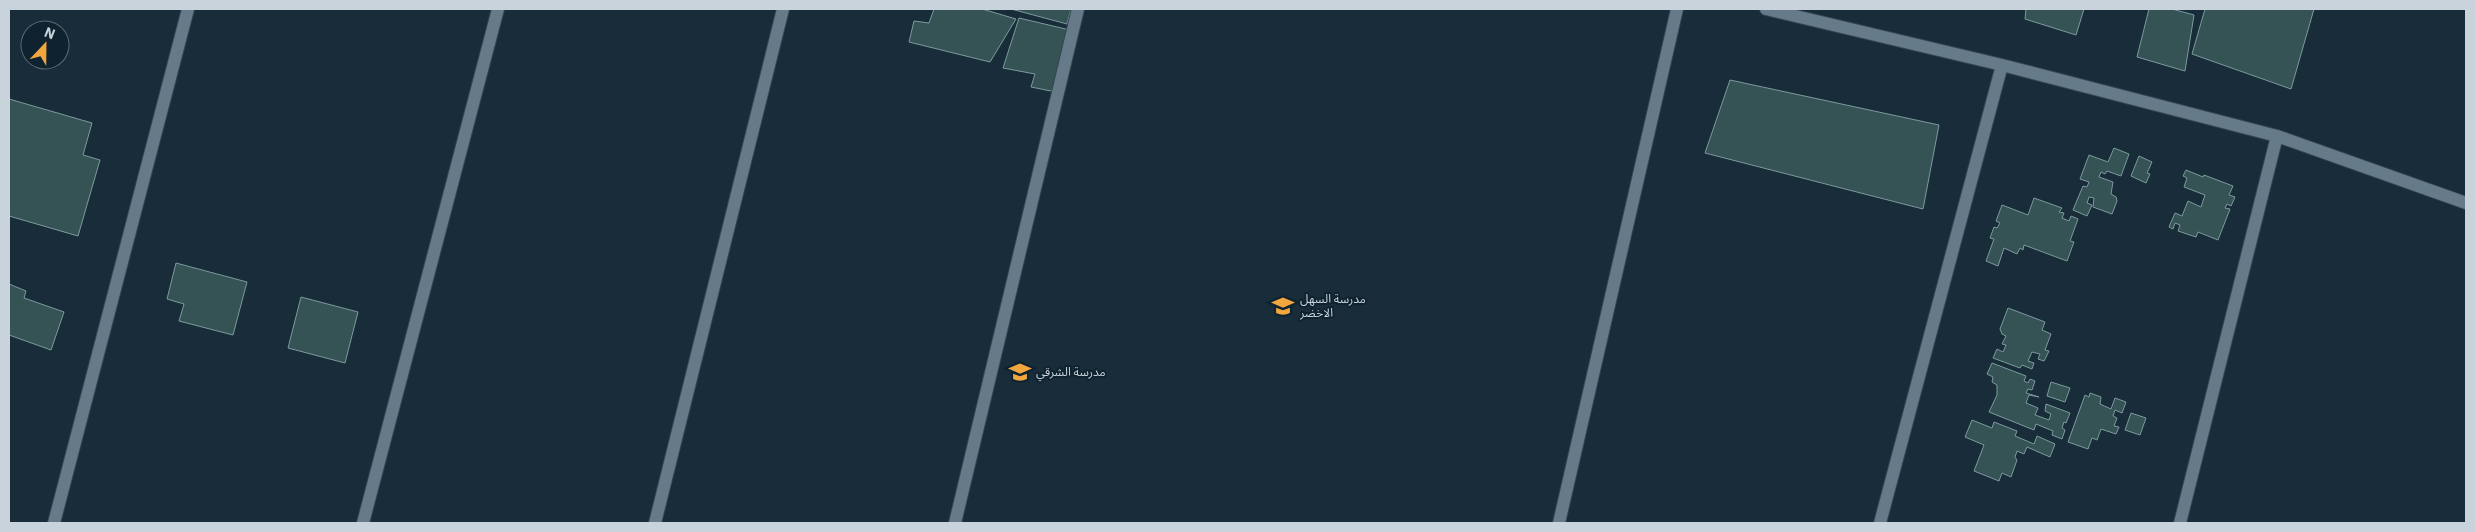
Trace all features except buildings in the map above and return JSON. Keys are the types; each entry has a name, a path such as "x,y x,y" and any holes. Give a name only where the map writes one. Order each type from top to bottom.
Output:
{"street":[{"path":"54,523 188,9"},
{"path":"363,523 498,9"},
{"path":"655,523 784,9"},
{"path":"955,523 1078,9"},
{"path":"1558,523 1677,9"},
{"path":"1766,9 2002,64 2277,136 2466,203"},
{"path":"1880,523 2002,64"},
{"path":"2180,523 2277,136"}],"place":[{"name":"مدرسة السهل الاخضر","path":"1283,306"},
{"name":"مدرسة الشرقي","path":"1020,372"}]}
